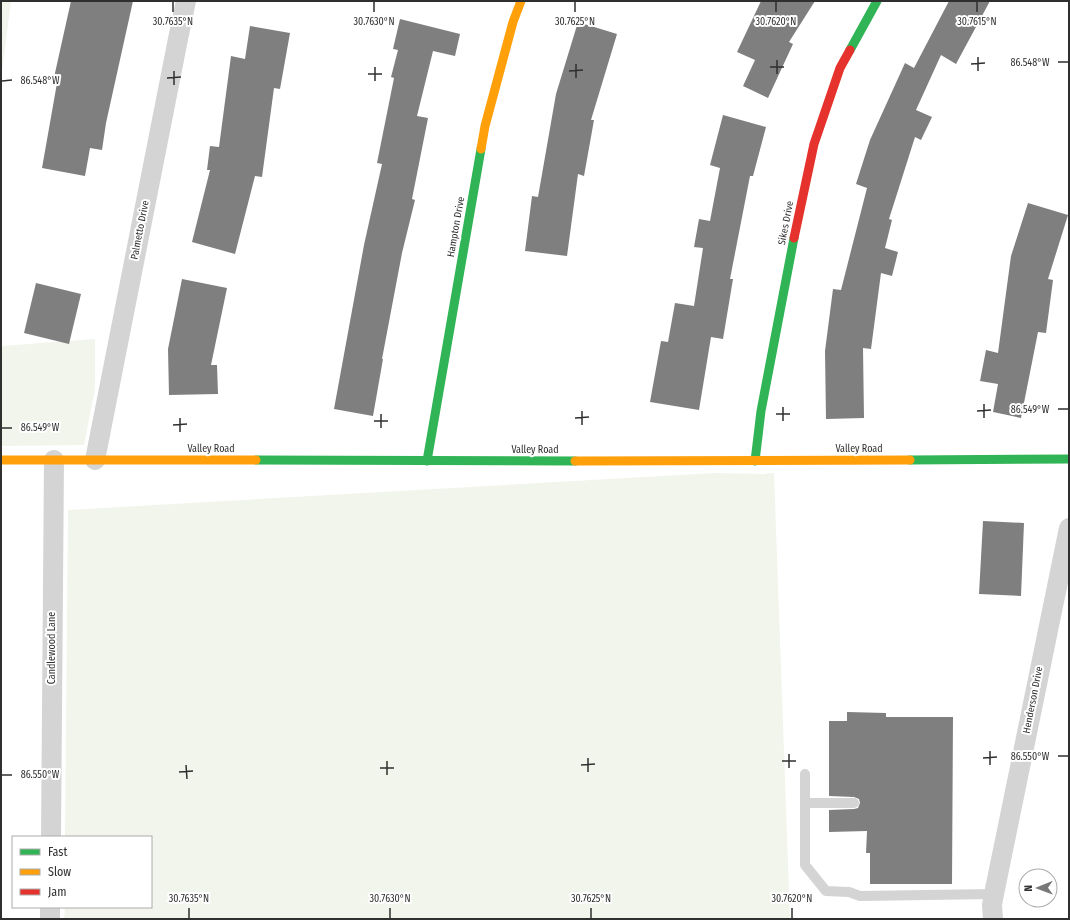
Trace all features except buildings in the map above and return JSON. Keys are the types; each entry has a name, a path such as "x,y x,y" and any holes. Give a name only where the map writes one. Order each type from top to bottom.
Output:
{"street":[{"name":"Palmetto Drive","path":"95,460 186,1"},
{"name":"Hampton Drive","path":"427,461 486,126 513,22 521,1"},
{"name":"Sikes Drive","path":"755,461 763,403 805,183 814,144 840,68 877,1"},
{"name":"Valley Road","path":"1,460 755,461 1069,459"},
{"name":"Candlewood Lane","path":"51,836 54,460"},
{"name":"Henderson Drive","path":"994,919 992,905 994,894 1069,528"},
{"path":"50,908 50,919"}],"lane":[{"path":"805,774 806,865 826,891 849,892 860,896 994,894"},
{"path":"805,803 854,803"}],"shaded area":[{"path":"1,1 11,1 1,79"},
{"path":"95,339 95,389 84,445 1,446 1,346"},
{"path":"715,473 774,473 790,919 64,919 65,908 152,908 152,836 65,836 68,510"}],"traffic: fast":[{"path":"850,50 877,1"},
{"path":"427,461 481,149"},
{"path":"755,461 761,411 794,238"},
{"path":"910,460 1069,459"},
{"path":"256,460 575,461"}],"traffic: slow":[{"path":"481,149 485,126 513,22 521,1"},
{"path":"1,460 256,460"},
{"path":"575,461 910,460"}],"traffic: jam":[{"path":"794,238 814,144 840,68 850,50"}]}
